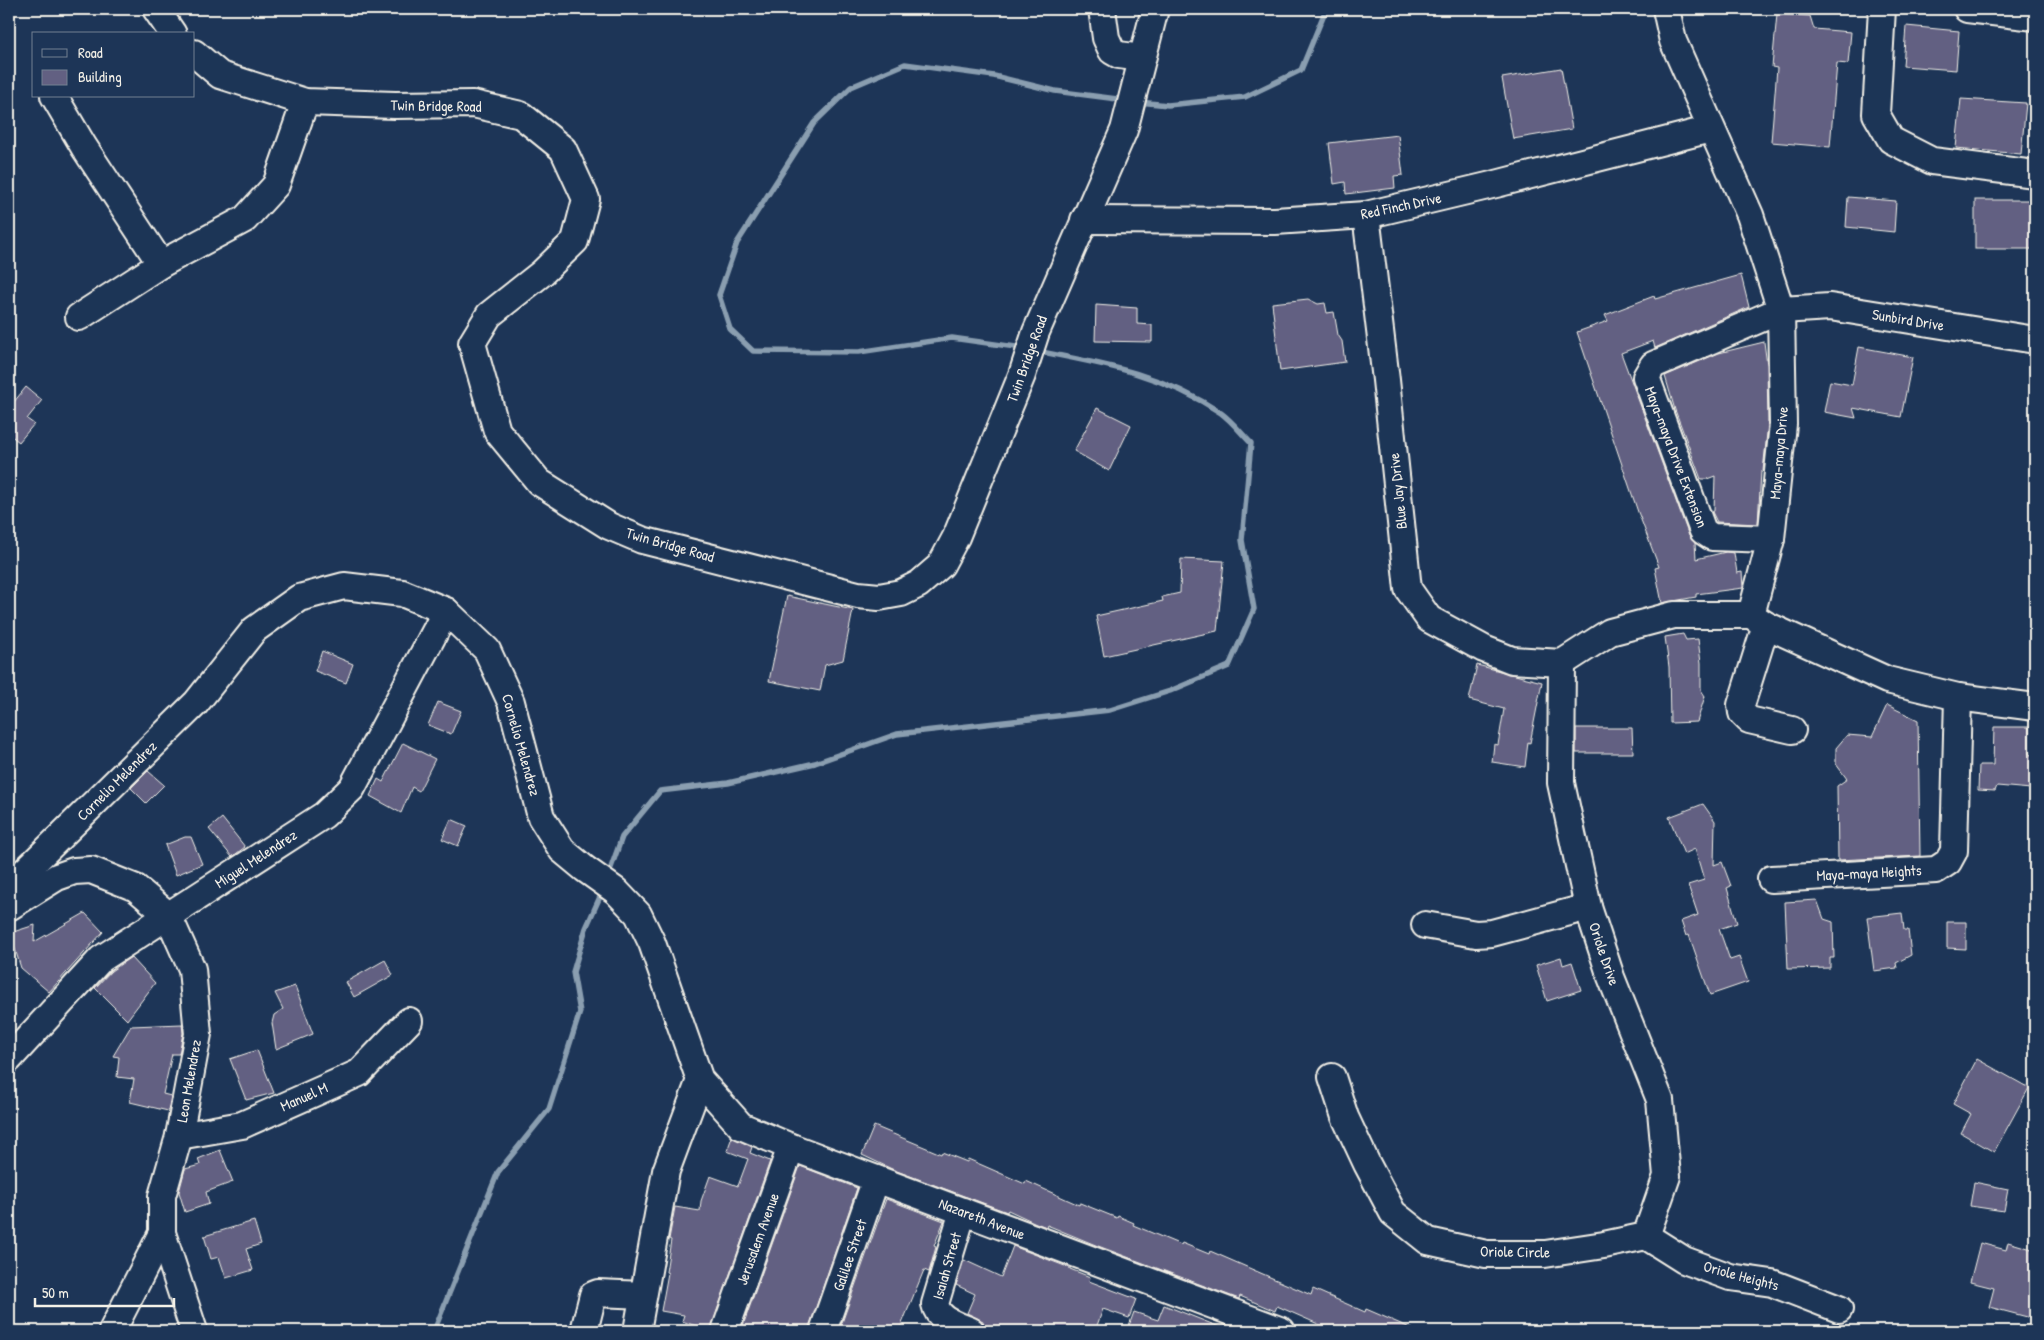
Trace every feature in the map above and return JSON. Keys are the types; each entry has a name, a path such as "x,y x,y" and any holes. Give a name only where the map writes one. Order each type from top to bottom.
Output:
{"street":[{"path":"156,9 172,32"},
{"path":"1102,9 1106,38 1112,51 1141,63"},
{"name":"Twin Bridge Road","path":"195,55 220,75 306,102 395,105 473,104 521,115 563,149 586,199 575,241 536,278 489,315 472,343 497,431 538,482 609,526 642,540 858,595 879,597 901,593 919,584 941,565 956,537 1022,375 1036,332 1124,130 1155,9"},
{"name":"Maya-maya Drive","path":"1666,9 1673,41 1750,215 1781,310 1784,424 1771,539 1758,620 1741,705 1742,713 1749,720 1792,730"},
{"path":"1882,9 1876,114 1890,140 1932,161 2035,174"},
{"path":"1968,9 2035,17"},
{"path":"55,98 84,147 160,264"},
{"path":"79,317 160,264 245,219 276,185 306,102"},
{"name":"Red Finch Drive","path":"1084,220 1275,221 1366,215 1711,129"},
{"name":"Blue Jay Drive","path":"1366,215 1408,589 1428,619 1484,649 1512,660 1562,663"},
{"name":"Sunbird Drive","path":"1781,310 1830,308 2035,340"},
{"name":"Maya-maya Drive Extension","path":"1771,539 1712,538 1703,531 1646,377 1653,365 1781,310"},
{"name":"Cornelio Melendrez","path":"9,887 196,703 254,630 299,598 344,586 402,592 446,610 487,650 511,702 541,817 562,850 616,891 638,914 652,943 700,1080"},
{"name":"Miguel Melendrez","path":"9,1059 101,959 324,815 352,788 446,610"},
{"path":"1562,663 1610,632 1674,615 1758,620 1887,680 1958,697 2035,707"},
{"name":"Oriole Drive","path":"1562,663 1561,783 1588,907 1611,977 1660,1100 1667,1176 1646,1236"},
{"name":"Maya-maya Heights","path":"1770,879 1936,870 1948,862 1954,851 1958,697"},
{"name":"Leon Melendrez","path":"9,908 57,878 74,871 91,870 136,888 168,915 192,969 198,1034 179,1136 162,1196 162,1233 112,1331"},
{"path":"1425,925 1476,934 1492,933 1588,907"},
{"name":"Manuel M","path":"179,1136 242,1125 359,1073 409,1021"},
{"name":"Oriole Circle","path":"1332,1077 1345,1117 1367,1164 1393,1212 1428,1242 1486,1254 1545,1254 1646,1236"},
{"path":"637,1331 666,1172 700,1080"},
{"name":"Nazareth Avenue","path":"700,1080 741,1126 791,1147 1282,1331"},
{"name":"Jerusalem Avenue","path":"725,1331 791,1147"},
{"name":"Galilee Street","path":"823,1331 876,1179"},
{"name":"Isaiah Street","path":"963,1211 935,1304 936,1311 942,1318 971,1331"},
{"path":"162,1233 194,1331"},
{"name":"Oriole Heights","path":"1646,1236 1684,1260 1730,1277 1772,1283 1839,1309"},
{"path":"584,1331 593,1296 598,1293 643,1295"}],"building":[{"path":"1777,14 1810,16 1814,29 1851,32 1848,64 1837,63 1830,147 1771,142 1777,68 1772,67"},
{"path":"1906,26 1959,31 1956,70 1903,66"},
{"path":"1561,68 1572,129 1513,139 1502,78"},
{"path":"1961,99 2026,103 2021,154 1956,148"},
{"path":"1398,135 1403,175 1394,176 1395,188 1346,194 1345,182 1334,184 1329,143"},
{"path":"1848,197 1896,201 1894,232 1846,227"},
{"path":"1975,200 2035,200 2035,249 1975,249"},
{"path":"1741,275 1749,307 1655,348 1653,341 1621,353 1689,536 1695,543 1696,559 1726,552 1734,553 1737,573 1742,572 1743,588 1696,594 1696,597 1662,603 1655,568 1659,567 1638,512 1577,332 1608,321 1605,315 1654,296 1655,299"},
{"path":"1308,299 1318,304 1325,303 1327,313 1334,312 1338,335 1342,341 1345,362 1280,371 1272,303"},
{"path":"1096,305 1137,308 1137,324 1152,325 1152,342 1095,341"},
{"path":"1764,342 1767,365 1768,423 1763,471 1761,471 1758,524 1717,522 1712,512 1714,511 1715,476 1701,479 1675,410 1665,376 1719,353"},
{"path":"1859,347 1913,357 1901,417 1853,408 1856,418 1824,412 1830,381 1852,385"},
{"path":"26,387 42,400 27,419 34,424 19,442 9,434 9,408"},
{"path":"1097,408 1131,425 1109,471 1074,451"},
{"path":"1181,559 1224,561 1217,631 1104,656 1096,616 1163,601 1162,597 1180,593"},
{"path":"787,596 853,610 843,660 825,665 820,691 769,681"},
{"path":"1683,634 1686,640 1698,639 1701,663 1701,690 1705,696 1697,722 1670,723 1669,667 1665,637"},
{"path":"322,651 353,664 346,683 315,671"},
{"path":"1477,665 1542,682 1530,743 1528,742 1525,767 1492,762 1494,744 1498,745 1504,709 1469,700"},
{"path":"438,702 461,711 451,734 428,725"},
{"path":"1887,705 1918,720 1920,856 1838,860 1837,786 1847,779 1836,764 1836,748 1847,735 1872,737"},
{"path":"1994,727 2029,727 2029,754 2033,756 2031,789 1997,786 1995,791 1978,790 1979,765 1993,765"},
{"path":"1576,728 1632,728 1633,753 1576,753"},
{"path":"403,743 435,759 419,791 412,787 401,813 370,796 378,779 383,782"},
{"path":"148,771 164,785 146,803 131,788"},
{"path":"1703,804 1715,821 1714,865 1722,862 1731,886 1727,888 1737,923 1719,929 1730,960 1739,957 1748,982 1710,995 1689,935 1686,936 1681,921 1698,915 1688,885 1704,880 1695,849 1684,854 1669,817"},
{"path":"222,818 245,847 232,857 209,829"},
{"path":"451,819 467,826 458,846 442,839"},
{"path":"185,837 191,837 202,864 176,875 165,845"},
{"path":"1817,900 1824,919 1833,922 1834,958 1830,958 1830,968 1788,969 1785,902"},
{"path":"85,913 103,932 49,992 21,968 10,933 35,925 34,942"},
{"path":"1902,913 1904,930 1908,930 1911,955 1896,963 1897,968 1874,971 1867,917"},
{"path":"1947,922 1966,922 1966,949 1947,948"},
{"path":"131,957 155,983 127,1020 95,988 111,971"},
{"path":"1561,957 1563,965 1572,962 1581,990 1547,1001 1536,965"},
{"path":"385,960 393,975 354,997 346,982"},
{"path":"295,986 313,1034 276,1049 272,1023 274,1015 283,1009 275,993"},
{"path":"182,1024 183,1033 179,1054 172,1054 163,1094 171,1096 168,1111 130,1102 134,1079 117,1077 119,1057 113,1056 131,1026"},
{"path":"257,1050 274,1093 246,1100 230,1059"},
{"path":"1977,1059 2029,1088 1994,1152 1961,1133 1971,1114 1953,1104"},
{"path":"874,1126 941,1154 942,1152 967,1162 968,1159 1025,1184 1026,1181 1079,1205 1080,1203 1117,1218 1118,1216 1134,1223 1133,1225 1181,1245 1182,1243 1209,1254 1210,1251 1311,1295 1313,1289 1365,1312 1366,1309 1417,1331 1334,1331 1277,1306 1275,1311 1240,1296 1239,1299 1047,1225 1046,1227 1008,1210 1007,1212 894,1170 862,1155"},
{"path":"732,1137 752,1147 750,1153 770,1161 710,1331 694,1331 696,1326 682,1321 684,1315 661,1311 668,1273 666,1272 671,1240 669,1239 675,1207 700,1211 701,1201 710,1176 738,1186 748,1159 727,1151"},
{"path":"220,1150 233,1182 206,1192 209,1204 185,1212 179,1192 185,1169 200,1165 198,1159"},
{"path":"800,1166 857,1188 808,1331 741,1331"},
{"path":"1974,1182 2008,1189 2004,1211 1970,1206"},
{"path":"886,1199 944,1221 934,1246 936,1247 929,1272 924,1270 899,1331 839,1331"},
{"path":"254,1221 261,1244 246,1249 253,1270 226,1278 219,1257 211,1259 204,1236"},
{"path":"2008,1242 2035,1250 2035,1319 1989,1307 1994,1288 1970,1282 1980,1243 2006,1250"},
{"path":"1013,1246 1070,1268 1090,1277 1089,1281 1136,1299 1129,1318 1103,1309 1095,1331 986,1331 983,1321 967,1313 975,1294 956,1285 964,1260 1001,1277"},
{"path":"1164,1305 1227,1331 1127,1331 1134,1312 1158,1320"}],"waterway":[{"path":"1139,102 1168,105 1245,97 1301,70 1326,9"},
{"path":"1023,348 952,338 859,352 753,351 730,329 719,295 737,243 814,123 851,87 905,64 994,76 1055,91 1125,100"},
{"path":"608,876 622,837 660,791 728,783 815,763 897,734 1110,710 1170,691 1229,666 1254,609 1242,540 1251,443 1221,413 1177,389 1132,372 1037,351"},
{"path":"434,1331 498,1172 549,1109 580,1012 573,972 586,928 603,890"}]}
